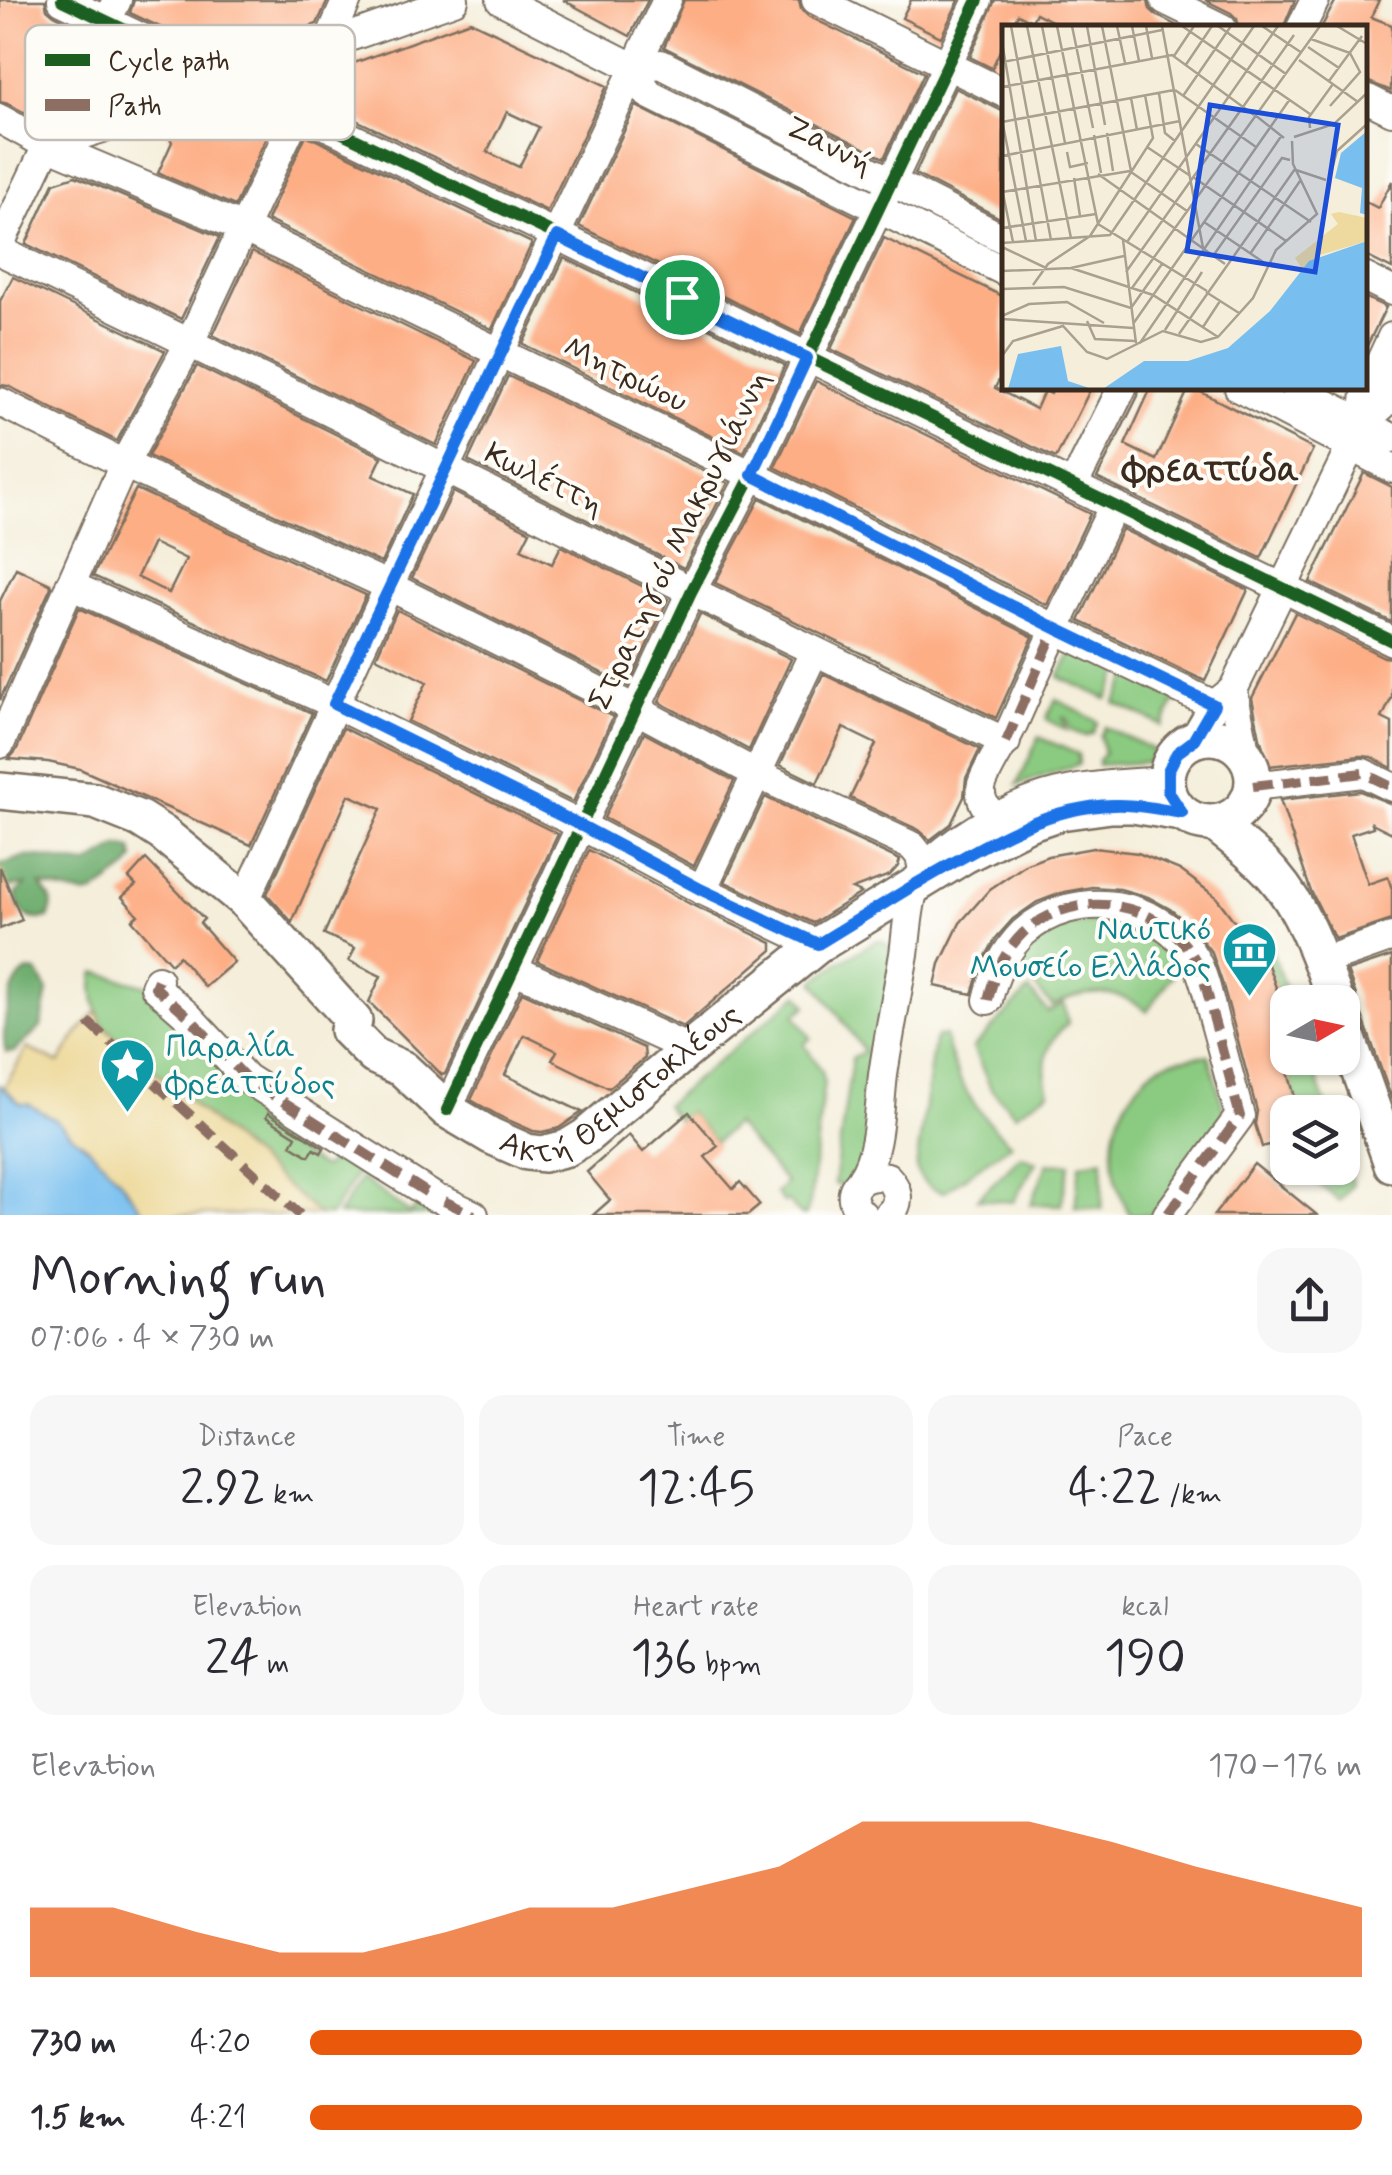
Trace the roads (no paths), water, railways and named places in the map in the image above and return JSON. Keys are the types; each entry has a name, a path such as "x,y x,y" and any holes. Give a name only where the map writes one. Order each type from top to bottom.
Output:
{"main road":[{"path":"1198,818 1229,819 1248,800 1249,771 1230,742 1205,738 1193,741 1177,753 1168,771 1172,801 1252,854 1282,887 1304,922 1330,985"},
{"name":"Ακτή Θεμιστοκλέους","path":"0,791 73,797 118,808 162,833 245,901 354,1021 348,1030 374,1056 403,1069 447,1110 491,1136 527,1152 543,1154 567,1148 584,1138 818,944 935,869 1028,823 1060,812 1111,804 1198,818"},
{"path":"1360,1073 1392,1164"}],"street":[{"path":"62,0 112,11 136,25"},
{"path":"336,25 347,0"},
{"path":"355,35 454,0"},
{"name":"Ζαννή","path":"500,0 635,68 662,64 1002,238"},
{"path":"245,901 389,586 667,0"},
{"path":"816,0 1002,92"},
{"name":"Στρατηγού Μακρυγιάννη","path":"447,1110 691,592 752,475 978,0"},
{"path":"1165,0 1216,25"},
{"path":"1302,25 1315,0"},
{"name":"Ζαννή","path":"635,68 648,94 1002,269"},
{"path":"1367,98 1392,111"},
{"name":"Μητρώου","path":"0,119 25,133"},
{"path":"355,139 1392,641"},
{"name":"Μητρώου","path":"38,140 243,228 752,475 1055,628 1223,698"},
{"path":"0,247 49,140"},
{"path":"47,145 63,140"},
{"path":"0,744 124,464 190,342 285,140"},
{"name":"Κωλέττη","path":"0,247 691,592 1006,742"},
{"path":"1367,278 1392,291"},
{"path":"1193,741 1223,698 1283,587 1357,434 1366,393 1392,337"},
{"path":"1357,434 1383,405 1392,386"},
{"path":"1074,486 1121,390"},
{"path":"1244,390 1357,434 1392,438"},
{"path":"1299,390 1357,434 1392,468"},
{"path":"0,402 124,464 389,586 757,774 912,846 935,869"},
{"path":"995,818 981,799 982,785 1006,742 1114,505"},
{"path":"70,585 334,704 702,890 818,944"},
{"path":"702,890 814,652"},
{"path":"1223,698 1249,771 1363,774 1392,787"},
{"path":"863,1215 852,1198 854,1188 883,1171 882,1149 912,943 935,869 952,845 1032,800 1056,792 1110,784 1167,781"},
{"path":"874,1178 872,1161 884,1067 935,869"},
{"path":"988,1000 998,968 1014,942 1037,922 1064,909 1094,904 1125,907 1154,918 1188,948 1201,974 1240,1116 1167,1215"},
{"path":"1321,962 1392,937"},
{"path":"513,970 689,1049"},
{"path":"158,980 156,987 246,1078 439,1199 474,1215"},
{"path":"874,1178 893,1183 897,1197 888,1215"}],"water":[{"path":"0,1085 21,1104 56,1120 89,1148 146,1215 0,1215"}],"place":[{"name":"Ναυτικό Μουσείο Ελλάδος","path":"1250,998"},
{"name":"Παραλία Φρεαττύδος","path":"127,1115"}],"district":[{"name":"Φρεαττύδα","path":"1211,471"}]}
